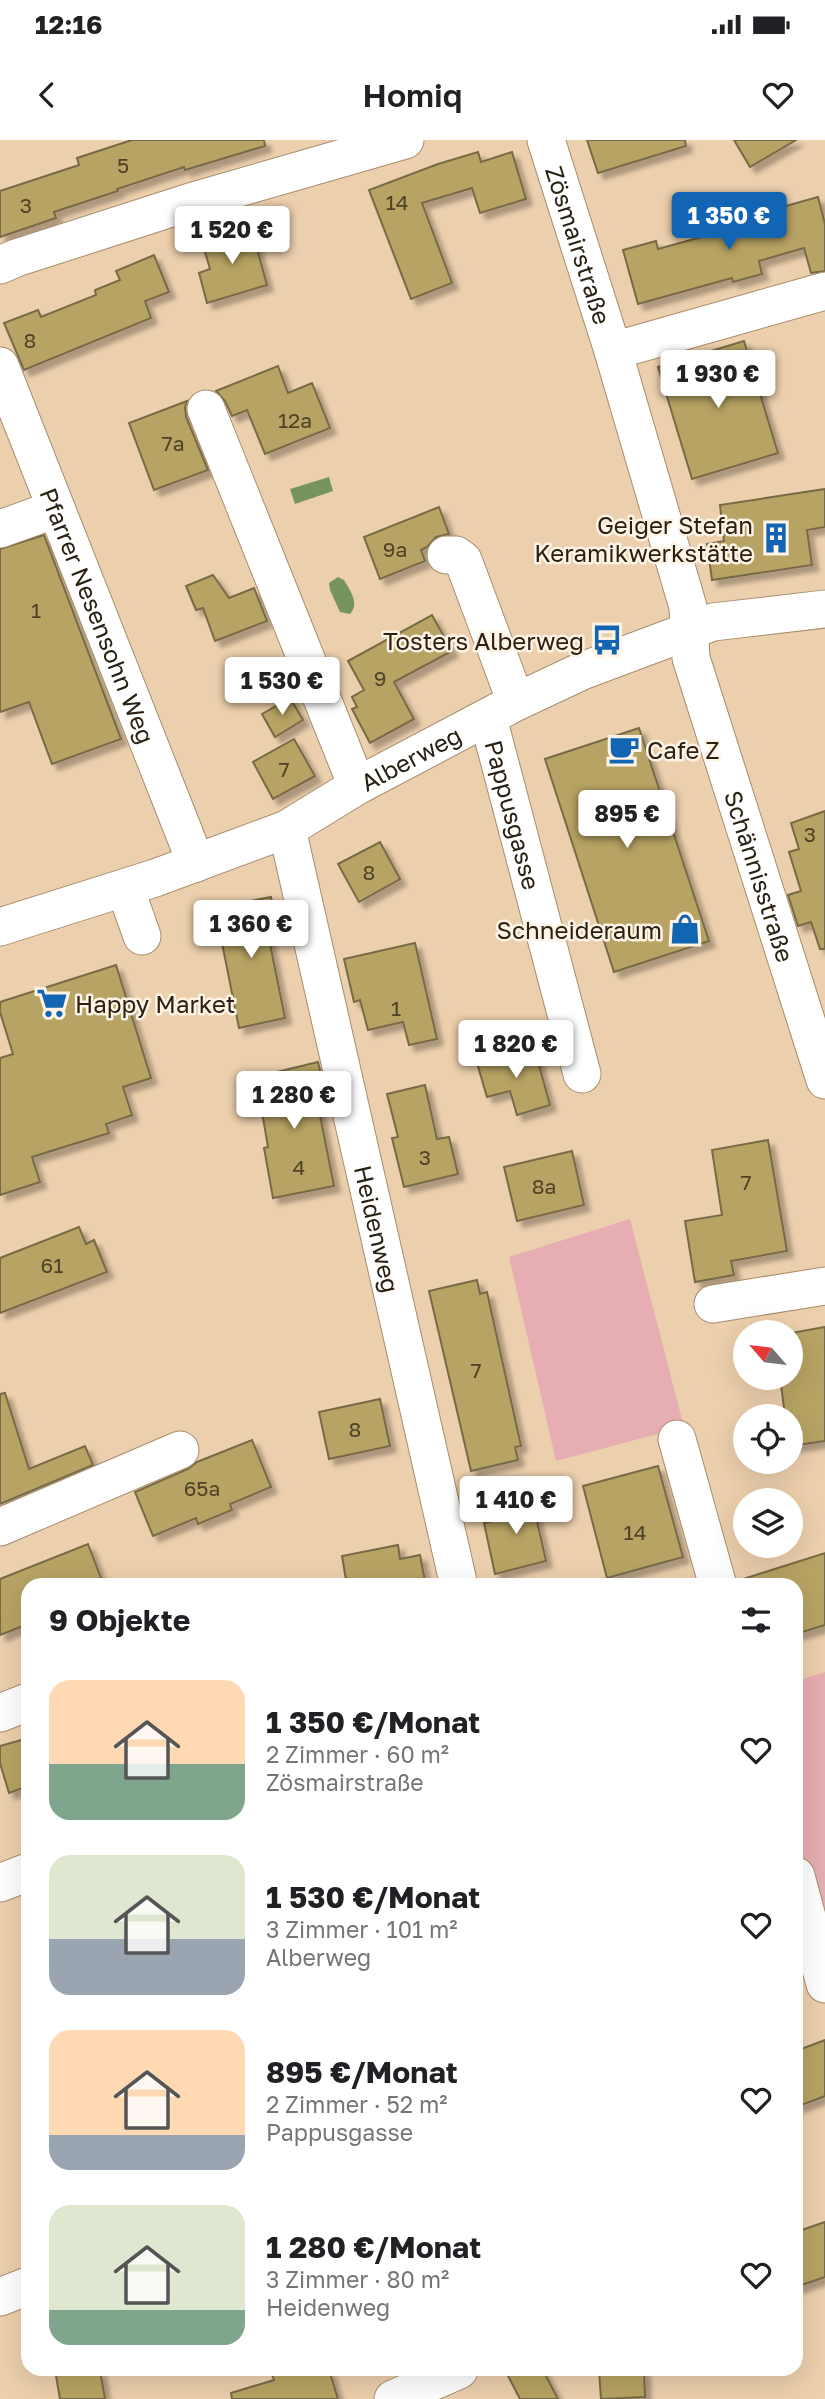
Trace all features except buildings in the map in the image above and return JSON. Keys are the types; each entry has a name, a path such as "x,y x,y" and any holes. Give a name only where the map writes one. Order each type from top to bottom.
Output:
{"street":[{"path":"0,265 190,202 405,140"},
{"name":"Zösmairstraße","path":"546,140 613,351 688,607 689,630"},
{"name":"Zösmairstraße","path":"613,351 825,292"},
{"name":"Pfarrer Nesensohn Weg","path":"0,366 196,863"},
{"path":"206,409 357,786"},
{"path":"0,529 56,509"},
{"name":"Pappusgasse","path":"446,555 456,555 463,560 502,710 582,1074"},
{"name":"Alberweg","path":"0,927 125,888 287,829 357,786 582,671 713,622 825,609"},
{"name":"Schännisstraße","path":"689,630 691,658 825,1080"},
{"name":"Heidenweg","path":"287,829 457,1578"},
{"path":"125,888 142,936"},
{"path":"713,1304 825,1286"},
{"path":"677,1439 716,1578"},
{"path":"0,1527 180,1450"},
{"path":"0,1713 21,1705"},
{"path":"0,1883 21,1875"},
{"path":"803,1902 825,1984 803,1992"},
{"path":"0,2297 21,2289"},
{"path":"393,2399 446,2376"}],"shaded area":[{"path":"329,477 333,491 295,504 290,489"},
{"path":"338,577 344,580 353,597 354,606 350,614 340,612 330,590 329,583"},
{"path":"630,1219 684,1427 556,1461 509,1257"},
{"path":"825,1672 825,1947 803,1867 803,1679"}],"place":[{"name":"Geiger Stefan Keramikwerkstätte","path":"776,538"},
{"name":"Tosters Alberweg","path":"607,640"},
{"name":"Cafe Z","path":"624,749"},
{"name":"Schneideraum","path":"685,929"},
{"name":"Happy Market","path":"52,1003"}]}
